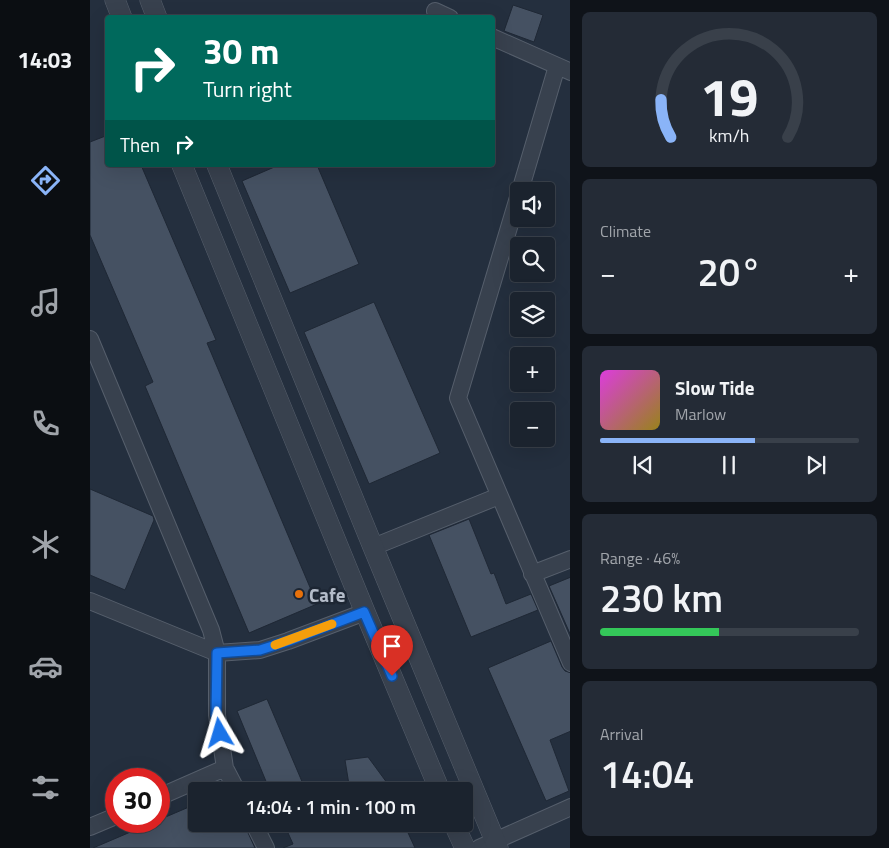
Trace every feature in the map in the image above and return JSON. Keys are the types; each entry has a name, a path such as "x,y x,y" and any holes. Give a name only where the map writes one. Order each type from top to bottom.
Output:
{"street":[{"path":"115,0 121,15"},
{"path":"150,0 156,15"},
{"path":"434,10 444,15"},
{"path":"495,38 564,69 523,182"},
{"path":"183,167 364,612 436,782"},
{"path":"218,167 373,547 491,846 570,807"},
{"path":"510,223 458,398 570,663"},
{"path":"253,337 282,324"},
{"path":"90,339 211,630 217,653 216,715 225,768 232,782"},
{"path":"373,547 499,496"},
{"path":"532,574 570,558"},
{"path":"90,601 217,653 260,650 364,612"},
{"path":"170,792 225,768"},
{"path":"90,828 105,821"},
{"path":"258,832 266,848"},
{"path":"457,832 464,848"}],"building":[{"path":"513,5 543,15 534,42 504,31"},
{"path":"105,136 105,167 142,167 216,340 207,343 317,604 249,633 145,386 153,382 90,235 90,142"},
{"path":"274,167 318,167 359,264 290,293 242,181"},
{"path":"374,302 440,453 369,484 304,332"},
{"path":"90,489 153,516 154,520 125,590 90,575"},
{"path":"469,519 491,574 494,573 506,604 531,594 538,610 471,637 429,535"},
{"path":"570,577 570,634 549,586"},
{"path":"551,641 562,667 565,671 570,673 570,731 550,740 569,791 546,801 488,668"},
{"path":"267,699 302,782 266,782 237,711"},
{"path":"368,757 386,782 349,782 345,760"},
{"path":"188,807 188,832 248,832 255,848 93,848 128,833 170,833 170,815"},
{"path":"288,832 408,832 415,848 283,848 293,844"}],"slow traffic":[{"path":"275,645 332,624"}],"place":[{"name":"Cafe","path":"299,594"}],"route":[{"path":"220,733 216,715 217,653 260,650 364,612 392,676"}]}
